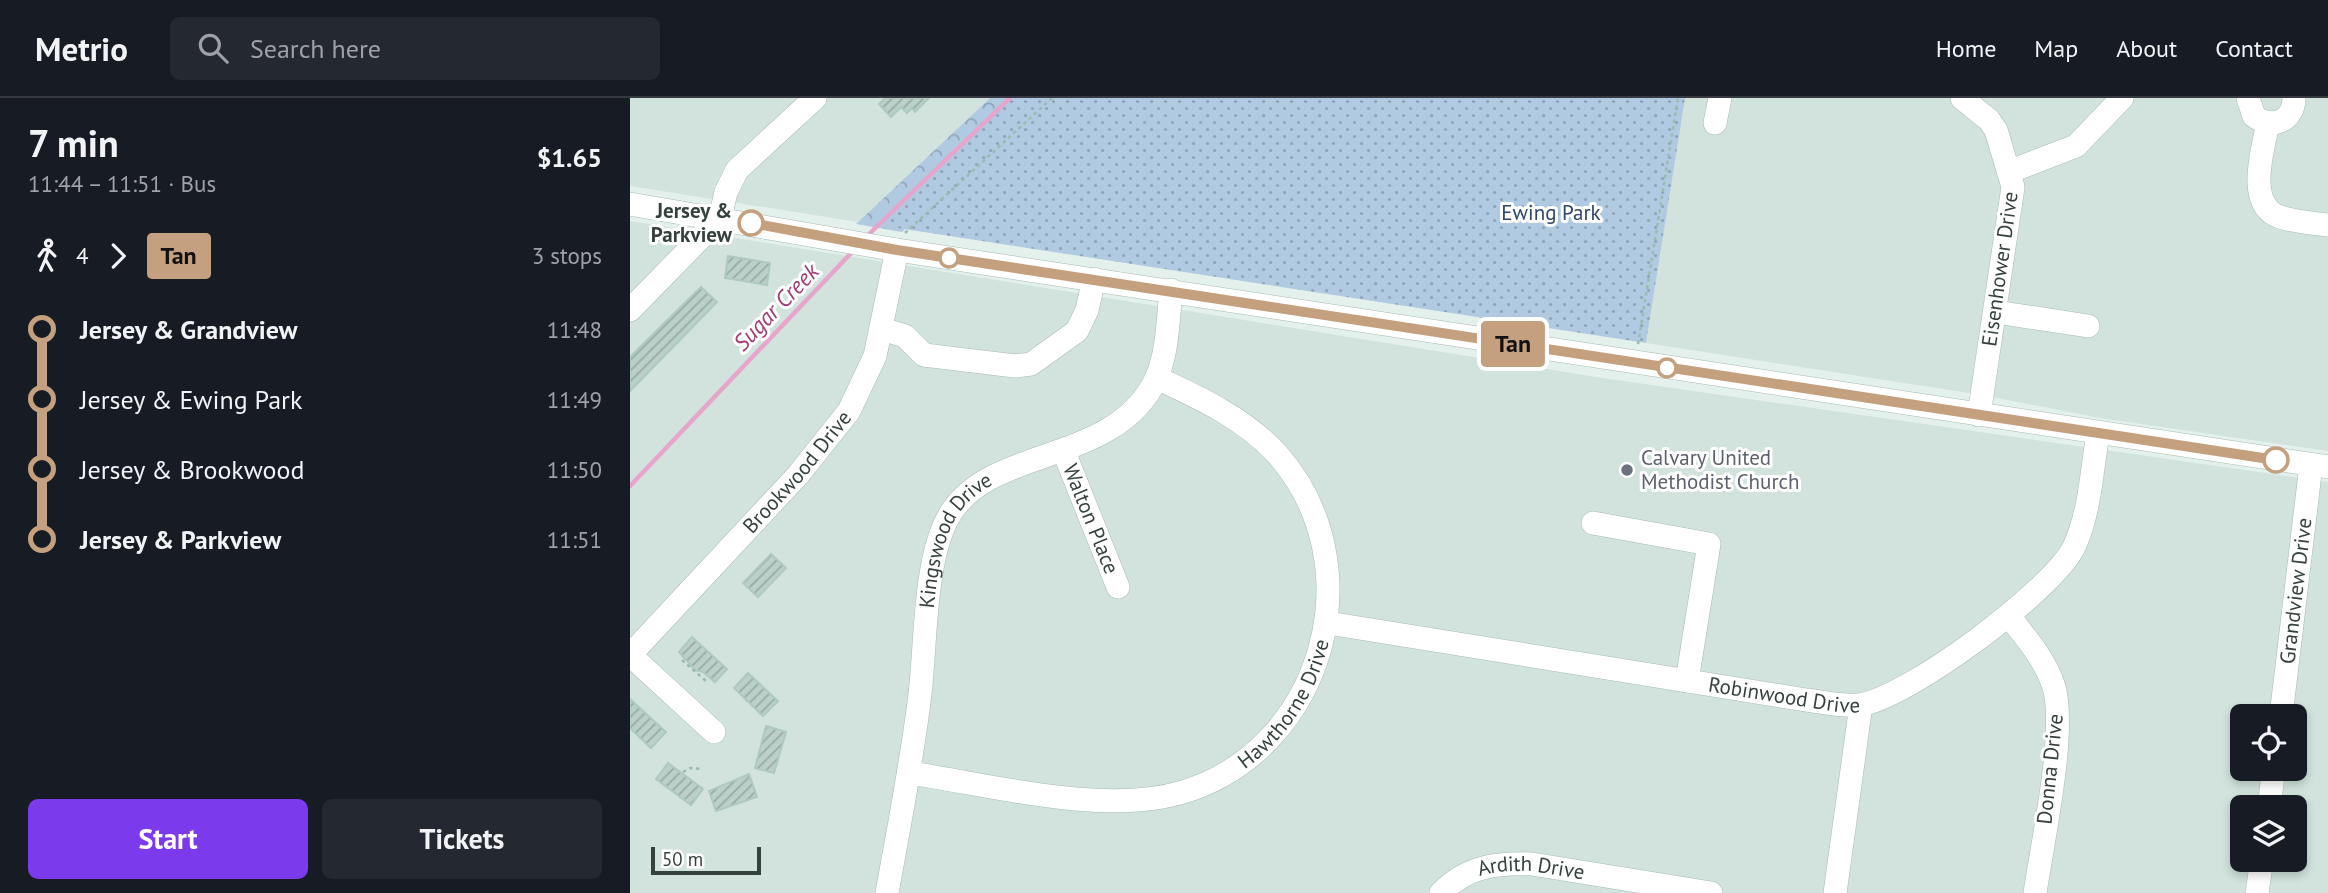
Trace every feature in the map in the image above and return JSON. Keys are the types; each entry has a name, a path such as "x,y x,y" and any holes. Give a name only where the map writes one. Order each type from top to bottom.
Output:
{"street":[{"path":"630,310 720,218 726,192 737,170 815,98"},
{"path":"1715,123 1720,98"},
{"path":"2011,171 2076,146 2122,98"},
{"path":"2248,98 2254,116 2267,123 2283,121 2289,116 2294,98"},
{"name":"Eisenhower Drive","path":"1969,100 1996,130 2011,171 2012,207 1979,415"},
{"path":"2267,123 2259,187 2264,205 2278,217 2328,225"},
{"path":"630,204 824,237 896,244 1094,279 2319,466"},
{"name":"Brookwood Drive","path":"630,655 825,444 858,394 875,356 883,329 896,244"},
{"path":"883,329 905,336 924,355 1015,366 1031,364 1077,331 1087,310 1094,279"},
{"name":"Kingswood Drive","path":"887,893 910,773 931,581 938,547 949,516 962,497 988,480 1065,452 1114,425 1147,395 1157,378 1171,290"},
{"path":"1996,312 2088,326"},
{"name":"Hawthorne Drive","path":"910,773 1110,801 1148,800 1186,791 1236,765 1280,725 1310,680 1328,624 1329,589 1324,548 1311,507 1289,469 1240,421 1157,378"},
{"name":"Robinwood Drive","path":"1328,624 1687,681 1861,705 1906,687 2009,616 2054,577 2075,544 2098,433"},
{"name":"Walton Place","path":"1065,452 1118,587"},
{"name":"Grandview Drive","path":"2283,704 2319,466"},
{"path":"1593,523 1710,544 1687,681"},
{"name":"Donna Drive","path":"2009,616 2046,669 2057,702 2056,749 2035,893"},
{"path":"630,655 714,732"},
{"path":"1835,893 1861,705"},
{"name":"Ardith Drive","path":"1441,893 1469,872 1503,863 1532,864 1711,893"},
{"path":"2257,893 2260,872"}],"path":[{"path":"896,244 1052,98"},
{"path":"1638,345 1678,98"},
{"path":"682,660 706,681"},
{"path":"683,772 690,768 702,769"}],"shaded area":[{"path":"630,98 990,98 858,222 630,186"},
{"path":"1684,98 2328,98 2328,451 2100,418 1982,395 1646,343"},
{"path":"630,221 1603,378 2328,482 2328,893 630,893"}],"green space":[{"path":"990,98 1039,98 902,232 856,224"},
{"name":"Ewing Park","path":"1011,98 1685,98 1646,343 878,225"}],"building":[{"path":"885,98 929,98 915,112 912,108 907,113 901,107 891,117 879,104"},
{"path":"728,256 770,263 767,285 725,278"},
{"path":"701,287 717,302 630,391 630,357"},
{"path":"771,554 786,568 758,597 743,583"},
{"path":"692,637 727,669 715,682 703,672 695,670 679,652"},
{"path":"748,673 778,701 763,716 734,688"},
{"path":"630,699 666,732 651,748 630,728"},
{"path":"766,726 786,732 774,773 755,768"},
{"path":"668,763 703,789 691,805 656,779"},
{"path":"749,774 757,797 716,811 709,791"}],"waterway":[{"name":"Sugar Creek","path":"867,236 1010,98"},
{"name":"Sugar Creek","path":"630,486 854,250"}],"bus line":[{"name":"Tan","path":"751,223 897,250 2276,460"}],"place":[{"name":"Jersey & Parkview","path":"751,223"},
{"name":"Calvary United Methodist Church","path":"1627,470"}]}
